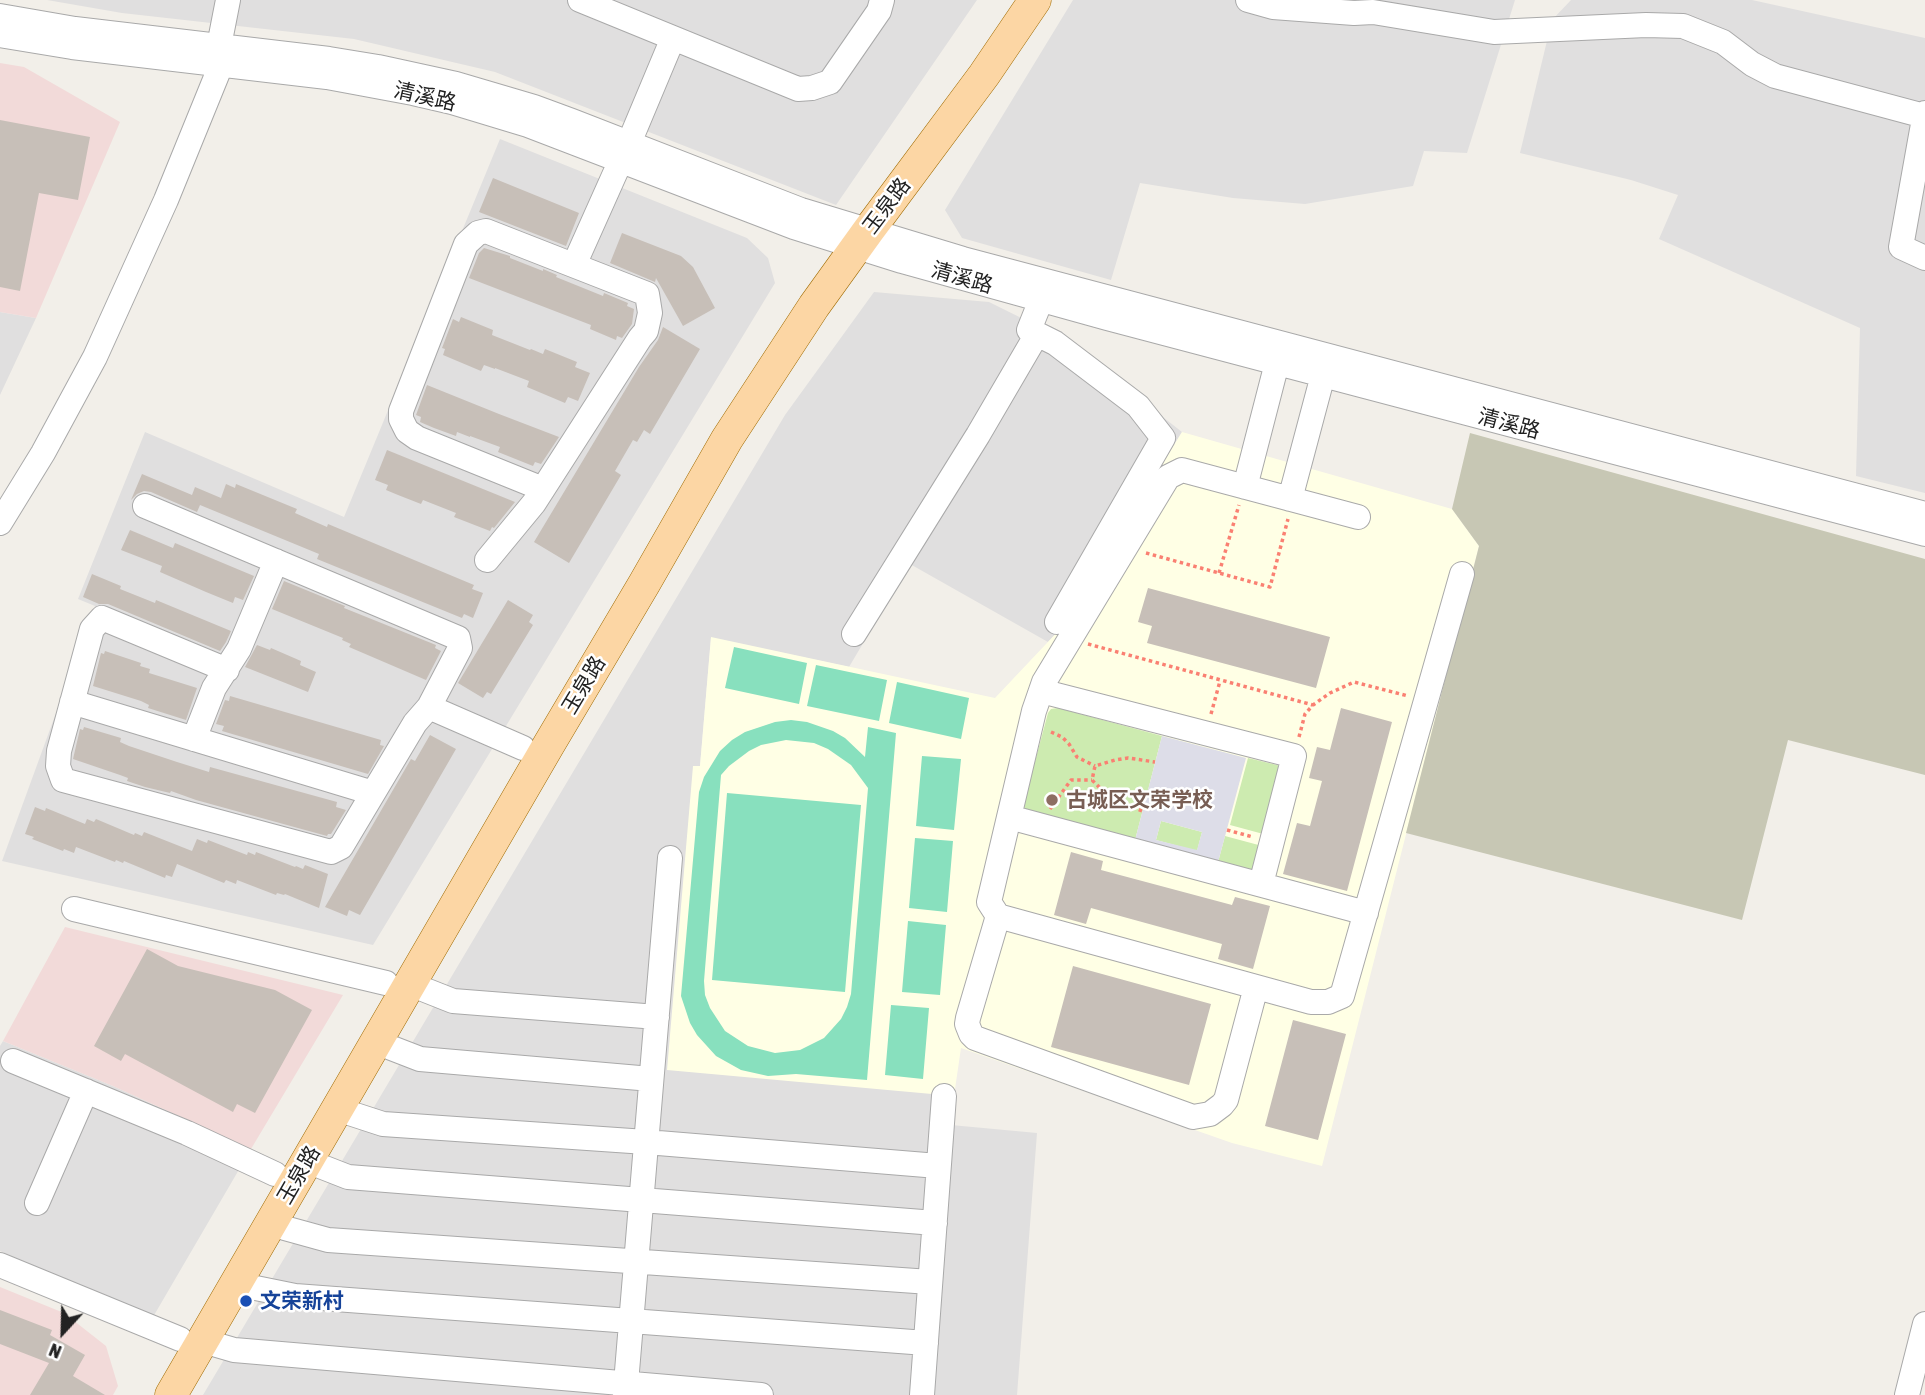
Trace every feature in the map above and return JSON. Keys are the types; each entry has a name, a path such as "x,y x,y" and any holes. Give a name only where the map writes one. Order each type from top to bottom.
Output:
{"main road":[{"name":"玉泉路","path":"171,1395 191,1340 275,1174 398,984 644,584 684,511 851,236 925,122 1010,0"},
{"name":"玉泉路","path":"147,1395 236,1284 376,1042 398,984 523,748 666,500 752,360 984,75 1035,0"}],"street":[{"path":"0,523 43,453 101,346 166,200 220,55 228,0"},
{"path":"580,0 798,89 830,82 879,11 882,0"},
{"path":"1248,0 1273,8 1373,12 1494,32 1646,25 1683,26 1723,42 1752,64 1775,76 1925,115 1901,247 1925,258"},
{"name":"清溪路","path":"0,16 414,93 625,152 763,196 851,236 1041,300 1925,534"},
{"name":"清溪路","path":"0,35 72,47 220,55"},
{"path":"575,265 673,38"},
{"path":"487,560 543,489 646,331 650,313 647,294 486,231 471,238 463,251 401,411 404,426 416,438 543,489"},
{"name":"清溪路","path":"851,236 963,260 1925,514"},
{"path":"1041,300 1029,330 1055,343 1138,406 1163,438 1064,631 1041,691 989,902 998,916 1320,1003 1342,996 1462,574"},
{"path":"854,634 978,435 1037,334"},
{"path":"1244,487 1277,363"},
{"path":"1292,500 1323,375"},
{"path":"1064,631 1126,548 1168,477 1182,470 1358,517"},
{"path":"145,506 458,638 460,648 429,708 415,723 341,847 331,852 63,780 58,759 92,629 102,618 227,670"},
{"path":"194,739 214,688 239,649 276,561"},
{"path":"1041,691 1294,756 1261,884"},
{"path":"72,702 373,793"},
{"path":"429,708 523,748"},
{"path":"1009,817 1366,913"},
{"path":"626,1389 670,858"},
{"path":"74,909 398,984 453,1001 657,1017"},
{"path":"998,916 968,1018 971,1034 975,1038 1193,1117 1210,1114 1226,1100 1256,987"},
{"path":"376,1042 420,1059 651,1079"},
{"path":"13,1061 187,1133 275,1174"},
{"path":"37,1203 86,1091"},
{"path":"922,1395 944,1096"},
{"path":"337,1109 383,1124 938,1166"},
{"path":"307,1161 348,1177 935,1223"},
{"path":"270,1224 328,1240 930,1282"},
{"path":"0,1265 191,1340 234,1350 626,1389 761,1395"},
{"path":"236,1284 295,1296 926,1343"},
{"path":"1907,1395 1925,1324"}],"path":[{"path":"1219,573 1244,487"},
{"path":"1126,548 1270,587 1292,500"},
{"path":"1064,631 1313,705"},
{"path":"1294,756 1305,714 1330,693 1354,682 1426,700"},
{"path":"1031,725 1062,737 1077,757 1095,766 1128,758 1155,762"},
{"path":"1092,780 1095,766"},
{"path":"1045,826 1051,808 1071,780 1092,780 1117,801 1142,811"},
{"path":"1227,830 1272,842"}],"shaded area":[{"path":"47,0 977,0 836,205 495,72 354,39 122,13"},
{"path":"1073,0 1515,0 1467,153 1424,151 1413,186 1305,204 1233,198 1140,183 1111,280 962,238 945,210"},
{"path":"1571,0 1752,0 1925,38 1925,493 1856,476 1860,328 1659,239 1678,195 1631,180 1520,153 1552,20"},
{"path":"0,63 24,67 120,122 36,318 0,312"},
{"path":"500,139 747,238 768,258 775,283 373,945 2,861 95,606 78,599 145,432 344,517"},
{"name":"文荣新村","path":"874,292 989,302 1076,345 1182,432 1063,626 1048,642 910,564 849,667 711,638 700,766 693,766 954,1096 951,1125 1037,1133 1017,1395 203,1395 785,415"},
{"path":"0,312 36,318 0,395"},
{"name":"古城区文荣学校","path":"1182,432 1452,509 1479,546 1322,1166 1232,1143 961,1048 954,1096 667,1070 693,766 700,766 711,637 995,698 1063,626"},
{"path":"1470,433 1925,559 1925,775 1788,740 1742,920 1406,833 1479,546 1452,509"},
{"path":"1162,736 1246,758 1217,866 1134,844","holes":["1161,821 1202,832 1197,850 1156,840"]},
{"path":"65,927 343,995 251,1149 113,1086 3,1041"},
{"path":"3,1041 113,1086 251,1149 153,1317 0,1251 0,1046"},
{"path":"0,1287 64,1313 106,1346 118,1386 113,1395 0,1395"}],"green space":[{"path":"734,647 807,663 799,704 725,688"},
{"path":"816,665 887,680 879,721 807,706"},
{"path":"897,682 969,698 961,739 889,723"},
{"path":"1058,708 1162,736 1134,844 1025,812 1023,806 1048,713 1051,709"},
{"path":"775,722 807,722 833,731 845,738 865,757 868,727 896,733 867,1080 796,1074 768,1076 741,1070 716,1056 697,1035 681,996 699,792 704,777 720,751 732,740 745,732","holes":["786,740 814,743 851,765 868,788 851,994 841,1019 824,1038 800,1050 775,1053 748,1046 725,1031 705,995 721,775 729,766 761,745"]},
{"path":"922,756 961,759 954,830 916,826"},
{"path":"1248,758 1285,767 1267,835 1230,825"},
{"path":"727,793 861,805 845,992 712,980"},
{"path":"1161,821 1202,832 1197,851 1156,840"},
{"path":"1225,836 1266,847 1258,877 1217,866"},
{"path":"915,838 953,841 947,912 909,908"},
{"path":"908,921 946,925 940,995 902,992"},
{"path":"891,1005 929,1008 923,1079 885,1075"}],"building":[{"path":"0,120 90,137 78,200 39,193 20,291 0,287"},
{"path":"493,178 579,213 566,246 479,212"},
{"path":"622,233 681,256 693,267 715,308 683,326 656,278 655,282 610,263"},
{"path":"484,248 543,269 603,296 604,293 628,303 627,306 634,309 632,324 622,338 617,336 616,340 590,329 591,325 469,278 479,253"},
{"path":"461,317 493,330 492,335 530,350 543,354 545,349 577,362 575,367 590,373 578,401 568,397 565,403 527,387 529,381 484,365 481,371 443,355 445,349 442,348 453,319 459,322"},
{"path":"663,327 700,349 650,434 644,430 637,442 633,440 615,471 621,475 569,563 534,542 658,340"},
{"path":"427,385 559,437 541,464 535,462 533,466 498,452 500,447 457,432 456,436 434,428 420,422 421,417 416,415"},
{"path":"387,450 515,502 490,531 454,517 456,513 423,500 421,504 398,495 386,490 388,485 375,480"},
{"path":"142,474 192,495 195,487 221,498 226,484 235,488 236,484 297,509 295,513 327,527 328,524 474,585 472,589 483,593 473,618 464,614 462,618 317,559 319,554 200,505 197,512 144,491 131,500"},
{"path":"130,530 173,548 175,543 254,576 243,600 235,597 233,603 206,592 160,572 162,566 121,550"},
{"path":"92,574 121,586 120,589 155,603 156,600 231,631 226,642 220,651 108,604 99,604 83,597"},
{"path":"284,581 436,645 435,648 441,651 426,680 349,647 351,644 342,640 343,638 272,609"},
{"path":"1148,588 1330,637 1316,688 1147,643 1152,626 1138,622"},
{"path":"508,600 533,615 529,622 533,625 491,694 487,692 483,698 458,683"},
{"path":"257,645 301,661 300,665 316,672 308,692 245,667"},
{"path":"105,651 141,663 140,666 150,669 149,673 197,688 186,720 148,708 149,705 141,701 93,686 101,653 104,654"},
{"path":"230,696 381,740 380,745 384,746 368,774 222,731 224,726 216,724 225,700 229,701"},
{"path":"1341,708 1392,722 1347,891 1283,874 1297,823 1310,826 1322,781 1309,778 1317,747 1330,750"},
{"path":"84,727 121,738 120,742 129,746 177,762 209,772 210,767 337,802 336,807 346,810 327,836 171,791 170,793 145,787 127,781 128,778 73,759 80,729 83,730"},
{"path":"430,735 456,749 360,915 349,910 347,916 325,907 411,759 415,761"},
{"path":"35,807 45,811 46,808 85,824 87,819 94,822 96,819 134,835 135,833 142,836 144,832 192,851 197,839 207,843 208,840 247,855 248,852 255,855 256,852 295,867 303,869 305,865 328,874 319,908 285,894 276,895 237,880 236,884 226,880 224,883 177,864 172,877 166,875 165,878 124,861 115,862 76,847 74,853 64,849 63,851 25,834"},
{"path":"1071,852 1103,861 1101,870 1232,905 1235,897 1270,906 1253,969 1218,959 1222,944 1091,908 1086,924 1054,915"},
{"path":"147,949 178,966 275,990 312,1010 255,1113 237,1104 233,1112 125,1054 121,1061 94,1046"},
{"path":"1073,966 1211,1004 1189,1085 1051,1047"},
{"path":"1293,1020 1346,1034 1318,1140 1265,1126"},
{"path":"0,1310 52,1330 50,1335 85,1355 73,1376 105,1395 30,1395 49,1363 0,1344"}],"place":[{"name":"古城区文荣学校","path":"1052,800"},
{"name":"文荣新村","path":"246,1301"}]}
